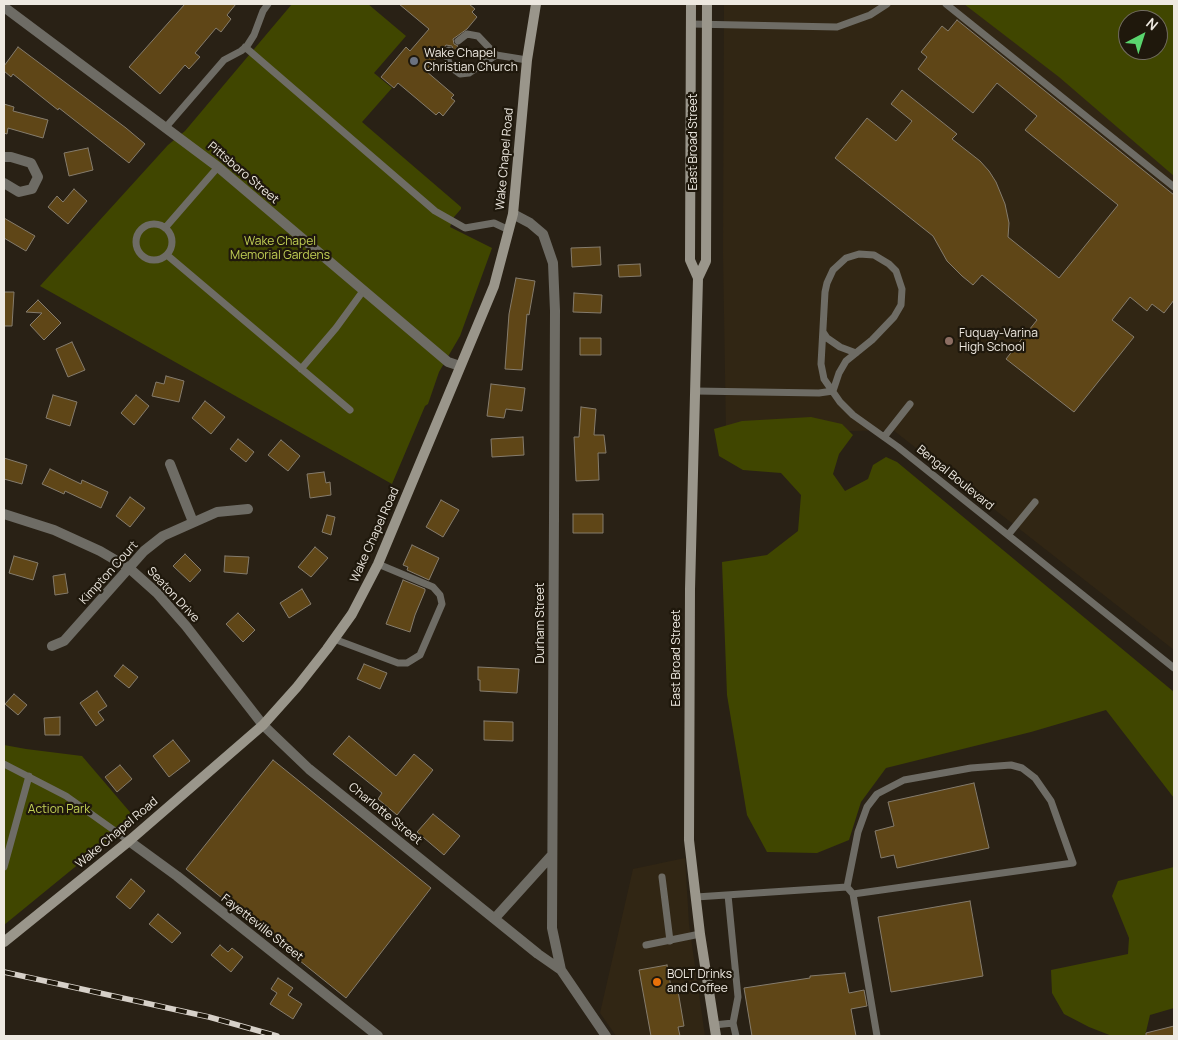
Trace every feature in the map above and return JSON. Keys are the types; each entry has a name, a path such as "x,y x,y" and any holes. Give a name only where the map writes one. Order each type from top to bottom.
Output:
{"main road":[{"name":"Wake Chapel Road","path":"5,941 129,841 263,725 297,687 352,614 378,564 494,286 513,214 527,60 536,4"},
{"name":"East Broad Street","path":"691,4 690,260 698,278"},
{"name":"East Broad Street","path":"707,4 706,261 698,278 690,589 689,840 700,934 716,1036"}],"street":[{"name":"Pittsboro Street","path":"4,6 218,167 448,362 460,366"},
{"path":"4,157 32,163 38,177 32,189 19,192 4,183"},
{"name":"Durham Street","path":"513,214 530,223 543,234 553,263 555,311 552,928 561,970 606,1036"},
{"path":"170,464 193,522"},
{"name":"Kimpton Court","path":"52,646 64,641 144,552 163,536 216,512 248,509"},
{"name":"Seaton Drive","path":"4,514 54,530 100,551 130,568 157,593 186,626 263,725"},
{"name":"Charlotte Street","path":"263,725 309,769 538,954 561,970"},
{"name":"Fayetteville Street","path":"129,841 177,876 378,1036"},
{"path":"495,918 552,856"}],"lane":[{"path":"166,127 224,60 241,52 254,35 263,11 268,4"},
{"path":"691,24 837,27 870,15 887,4"},
{"path":"946,4 1174,187"},
{"path":"458,41 468,34 478,36 496,55 527,60"},
{"path":"245,47 435,211 465,228 494,223 509,230"},
{"path":"449,50 448,61 452,68 460,74 469,73 496,55"},
{"path":"165,228 218,167"},
{"path":"154,224 165,228 172,238 172,244 167,254 156,260 150,260 140,254 136,243 139,232 148,225 154,224"},
{"path":"167,254 350,410"},
{"path":"695,391 819,393 833,391 842,367 894,317 901,304 902,288 896,271 874,255 859,254 846,258 833,270 825,292 823,332 827,338 840,347 856,353"},
{"path":"301,369 336,328 363,291"},
{"name":"Bengal Boulevard","path":"823,332 821,355 824,379 846,408 898,447 1174,668"},
{"path":"884,437 910,404"},
{"path":"1008,535 1035,502"},
{"path":"334,639 398,663 407,662 420,654 442,604 440,595 433,587 378,564"},
{"path":"4,764 66,796 129,841"},
{"path":"847,887 858,832 868,807 876,794 904,780 971,768 1011,765 1022,768 1035,778 1051,801 1073,863 853,894"},
{"path":"4,867 29,776"},
{"path":"662,877 670,941"},
{"path":"696,897 847,887"},
{"path":"847,887 853,894 876,1036"},
{"path":"728,895 738,997 733,1023 736,1036"},
{"path":"646,945 700,934"},
{"path":"714,1025 733,1023"}],"shaded area":[{"name":"Fuquay-Varina High School","path":"724,4 971,4 1174,168 1174,650 893,430 726,434 723,253"},
{"path":"685,858 689,924 705,1036 616,1036 600,1013 633,869"}],"green space":[{"name":"Wake Chapel Memorial Gardens","path":"292,4 368,4 406,36 374,73 392,88 362,122 461,207 450,227 492,248 460,336 439,372 428,404 425,406 392,484 40,286 168,145 185,131"},
{"path":"964,4 1174,4 1174,176 1059,77"},
{"path":"811,417 842,424 853,435 839,454 833,474 845,491 868,479 873,465 886,457 897,462 1174,692 1174,798 1106,710 1031,732 886,768 861,802 849,840 817,853 767,852 747,815 727,695 722,562 767,555 798,531 801,495 781,473 743,470 719,456 714,429 742,421"},
{"name":"Action Park","path":"4,745 82,756 135,818 4,925"},
{"path":"1174,867 1174,1008 1150,1015 1145,1036 1112,1036 1064,1014 1052,993 1051,970 1128,954 1129,938 1112,896 1118,881"}],"building":[{"path":"185,4 236,4 227,15 231,19 221,32 216,28 195,53 200,57 189,69 185,65 160,94 129,67"},
{"name":"Wake Chapel Christian Church","path":"399,4 469,4 475,9 472,12 477,17 467,29 453,39 454,44 458,46 454,51 452,46 446,45 426,71 454,95 451,98 455,101 443,116 439,112 436,115 398,83 394,88 381,77 406,47 410,51 429,29"},
{"name":"Fuquay-Varina High School","path":"957,20 1174,195 1174,300 1164,313 1152,304 1147,311 1130,297 1112,320 1134,337 1074,412 1006,359 1037,320 982,275 973,285 947,261 933,236 835,158 867,118 896,141 912,121 891,104 902,90 957,134 952,139 980,161 989,171 1005,204 1009,223 1008,237 1059,278 1118,205 1025,130 1037,116 997,83 973,113 918,69 927,57 921,52 942,26 948,31"},
{"path":"18,47 145,144 129,163 13,74 11,77 4,71 4,66"},
{"path":"4,104 14,107 13,111 48,120 43,138 8,128 7,134 4,133"},
{"path":"88,148 93,170 69,176 64,153"},
{"path":"74,189 87,201 68,224 48,207 57,196 63,202"},
{"path":"4,218 35,236 26,251 4,238"},
{"path":"600,247 601,265 572,267 571,248"},
{"path":"640,264 641,276 619,277 618,265"},
{"path":"516,278 535,281 529,315 527,314 522,370 505,369 509,314"},
{"path":"4,292 14,292 12,326 4,326"},
{"path":"574,293 602,295 601,313 573,312"},
{"path":"38,300 61,323 44,340 30,325 42,313 26,312"},
{"path":"580,338 601,338 601,355 580,355"},
{"path":"72,342 85,370 68,377 56,349"},
{"path":"166,376 184,381 179,402 152,396 156,382 164,384"},
{"path":"491,384 525,388 522,411 506,409 504,418 487,416"},
{"path":"53,395 77,402 70,426 46,418"},
{"path":"136,395 149,406 134,425 121,413"},
{"path":"205,401 225,417 211,434 192,418"},
{"path":"581,407 596,409 594,435 604,435 606,453 598,453 599,480 576,481 574,437 579,437"},
{"path":"523,437 524,455 492,457 491,439"},
{"path":"238,439 254,452 246,462 230,449"},
{"path":"281,440 300,456 288,471 268,455"},
{"path":"4,458 27,465 22,484 4,479"},
{"path":"50,469 81,484 82,480 108,492 101,508 65,491 64,494 42,484"},
{"path":"324,472 326,483 330,482 331,495 310,498 307,474"},
{"path":"130,497 145,508 130,527 116,516"},
{"path":"441,500 459,510 443,537 426,527"},
{"path":"573,514 603,514 603,533 573,533"},
{"path":"327,515 335,517 331,535 322,532"},
{"path":"412,545 439,558 429,580 407,570 408,567 403,565"},
{"path":"315,547 328,558 311,577 298,567"},
{"path":"185,554 201,570 190,582 173,566"},
{"path":"14,556 38,563 33,580 9,573"},
{"path":"225,556 249,557 247,574 224,572"},
{"path":"65,574 68,593 55,595 53,576"},
{"path":"403,580 425,589 410,632 386,624"},
{"path":"302,589 311,604 289,618 280,603"},
{"path":"238,613 255,630 243,642 226,624"},
{"path":"364,664 387,673 380,689 357,679"},
{"path":"123,665 138,677 129,688 114,676"},
{"path":"478,667 519,669 517,693 480,691"},
{"path":"97,691 107,706 98,712 104,720 96,726 80,703"},
{"path":"14,694 27,705 18,715 5,704"},
{"path":"60,717 60,735 45,735 44,718"},
{"path":"484,721 513,722 513,741 484,740"},
{"path":"349,736 396,776 414,754 433,770 397,815 378,799 382,793 333,754"},
{"path":"173,740 190,761 169,777 153,756"},
{"path":"273,760 431,888 346,998 186,869"},
{"path":"120,765 132,779 117,792 105,777"},
{"path":"974,783 989,848 897,868 894,855 881,858 875,831 894,826 888,802"},
{"path":"433,814 460,836 444,855 417,832"},
{"path":"131,879 145,891 130,909 116,897"},
{"path":"970,901 983,976 891,992 878,917"},
{"path":"158,914 181,933 172,943 149,924"},
{"path":"220,945 228,952 232,948 243,957 231,972 211,955"},
{"path":"667,965 672,992 678,991 684,1026 678,1027 680,1036 651,1036 639,970"},
{"path":"845,973 849,993 864,990 867,1006 851,1009 856,1036 752,1036 744,988 810,978 810,976"},
{"path":"278,978 293,988 288,995 302,1004 293,1019 270,1004 277,993 271,989"},
{"path":"1174,1026 1174,1036 1146,1036 1146,1033"}],"railway":[{"path":"4,972 209,1017 277,1036"}],"place":[{"name":"Wake Chapel Christian Church","path":"414,61"},
{"name":"Fuquay-Varina High School","path":"949,341"},
{"name":"BOLT Drinks and Coffee","path":"657,982"}]}
